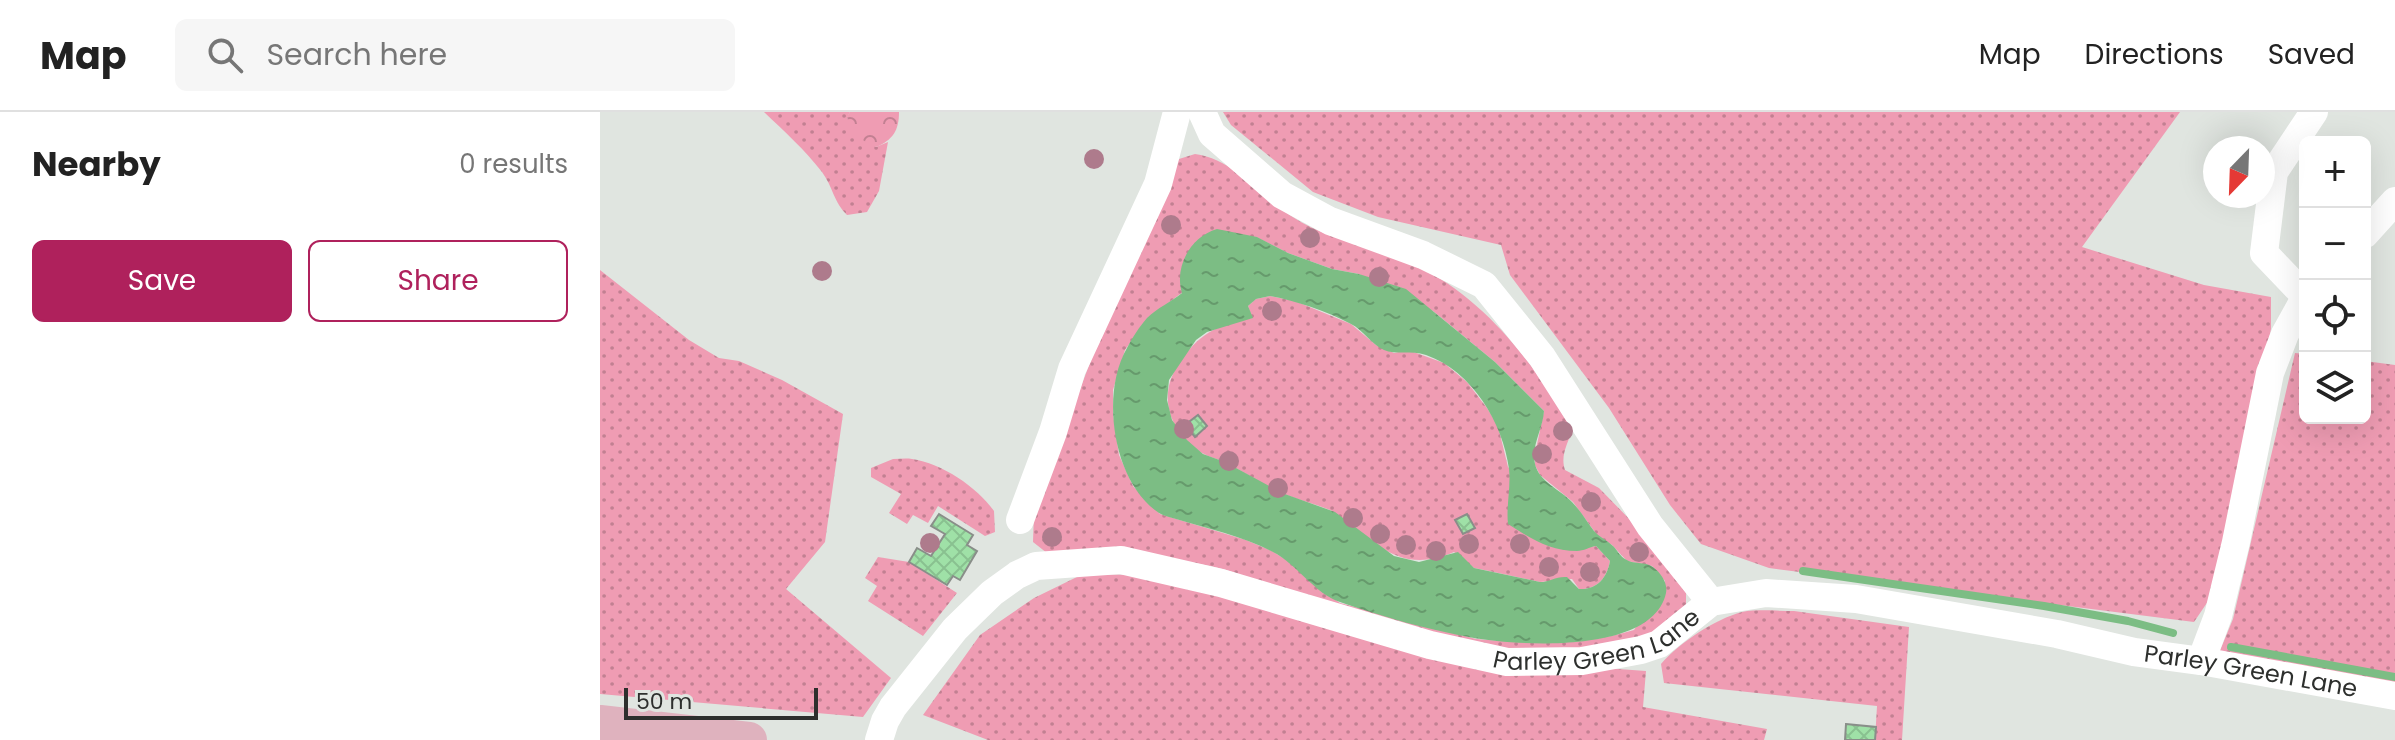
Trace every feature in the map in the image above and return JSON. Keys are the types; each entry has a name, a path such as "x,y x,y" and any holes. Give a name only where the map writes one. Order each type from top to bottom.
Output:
{"main road":[{"path":"600,723 749,740"}],"street":[{"path":"1020,520 1053,432 1072,369 1158,184 1177,112"},
{"path":"1202,112 1212,134 1282,195 1330,221 1423,255 1484,285 1542,357 1650,526 1711,602"},
{"path":"2299,291 2264,253 2274,172 2314,112"},
{"path":"2371,227 2395,201"},
{"path":"2201,661 2218,616 2270,373 2299,308"},
{"name":"Parley Green Lane","path":"879,740 893,707 955,629 992,593 1036,566 1121,560 1221,583 1430,645 1507,662 1582,661 1641,650 1659,644 1711,602 1766,593 1856,599 2057,634 2134,652 2395,696"}],"green space":[{"path":"764,112 850,112 847,118 876,147 888,142 879,191 867,212 847,215 822,172"},
{"path":"850,112 899,112 898,124 891,138 876,147 853,135 847,117"},
{"path":"1223,112 2180,112 2082,247 2204,285 2271,297 2271,329 2217,588 2194,622 1769,568 1701,544 1670,505 1609,408 1510,275 1501,245 1378,217 1313,192 1231,125"},
{"path":"1195,154 1224,164 1296,219 1325,233 1415,265 1464,295 1486,314 1525,357 1572,430 1564,454 1565,470 1599,488 1640,530 1686,593 1686,605 1651,633 1618,649 1503,654 1258,583 1211,566 1158,559 1052,557 1033,542 1034,512 1124,272 1179,159","holes":["1256,237 1332,269 1359,274 1433,311 1495,362 1544,411 1535,454 1535,465 1540,475 1573,502 1597,535 1627,561 1652,566 1665,581 1634,630 1595,639 1555,642 1476,639 1340,603 1308,580 1296,566 1272,551 1160,514 1133,486 1119,455 1113,414 1113,390 1125,350 1147,319"]},
{"path":"600,270 689,340 719,358 739,361 782,380 843,414 825,542 786,589 891,678 863,717 600,694"},
{"path":"1270,296 1295,301 1351,324 1376,345 1394,353 1408,350 1444,363 1467,382 1498,426 1508,467 1589,547 1596,546 1610,561 1600,582 1579,589 1572,579 1540,582 1474,568 1454,552 1422,560 1395,555 1332,511 1277,491 1191,445 1175,425 1168,402 1168,389 1178,365 1193,345 1209,332 1252,318 1248,306 1256,299"},
{"path":"2295,353 2299,353 2299,424 2371,424 2371,362 2395,365 2395,688 2219,653 2233,619"},
{"path":"893,459 923,461 969,485 994,511 995,532 985,536 938,506 928,523 913,515 907,524 889,513 901,494 871,477 871,468"},
{"path":"878,557 909,562 957,593 923,636 868,601 877,586 865,578"},
{"path":"1083,574 1140,575 1591,667 1646,671 1643,707 1767,729 1764,740 988,740 923,715 980,635 1034,598"},
{"path":"1794,611 1909,627 1902,740 1875,740 1877,706 1664,683 1661,664 1677,648 1709,626 1742,612"}],"water":[{"path":"1217,229 1257,237 1288,253 1332,269 1406,289 1495,362 1544,411 1534,457 1541,476 1572,502 1594,531 1623,558 1650,565 1661,575 1666,593 1656,613 1637,627 1612,636 1582,641 1522,643 1457,635 1340,602 1322,593 1290,564 1262,546 1159,513 1143,499 1122,460 1113,413 1114,389 1119,367 1131,340 1147,318 1182,293 1182,263 1192,246","holes":["1270,296 1322,311 1351,324 1384,350 1426,355 1458,373 1492,417 1506,452 1509,469 1508,524 1532,539 1558,549 1580,551 1596,546 1610,561 1600,582 1585,589 1579,589 1567,577 1540,582 1474,568 1458,552 1419,562 1394,556 1335,512 1282,493 1225,462 1203,454 1172,420 1167,400 1169,380 1196,340 1207,332 1253,318 1248,306 1256,299"]}],"building":[{"path":"1198,415 1207,426 1195,437 1185,425"},
{"path":"939,514 973,535 967,545 977,551 960,580 953,576 947,585 909,562 917,548 931,556 945,534 931,526"},
{"path":"1467,514 1475,528 1463,534 1455,520"},
{"path":"1846,724 1876,727 1875,740 1845,740"}],"waterway":[{"path":"1803,571 2044,606 2128,621 2173,633"},
{"path":"2231,647 2395,677"}]}
